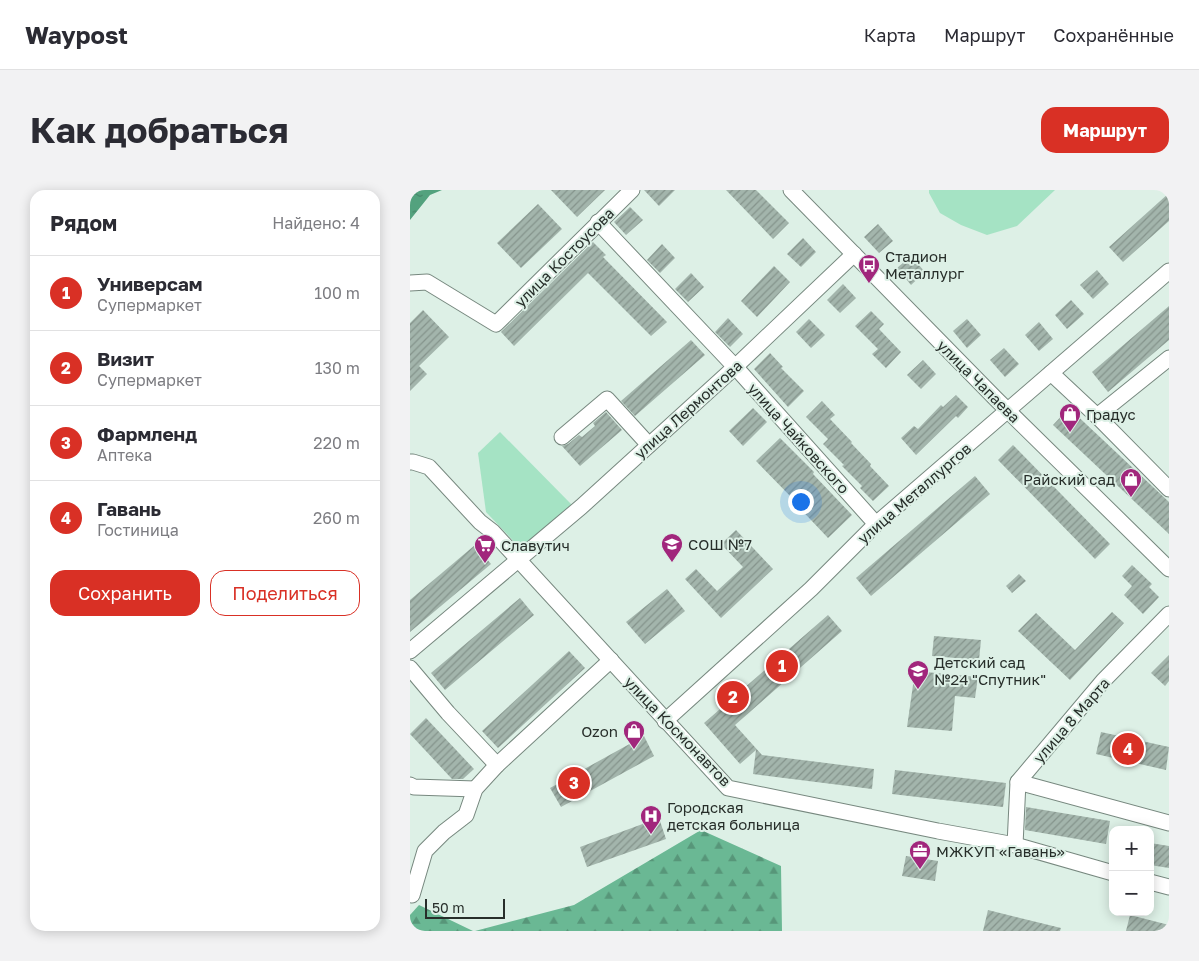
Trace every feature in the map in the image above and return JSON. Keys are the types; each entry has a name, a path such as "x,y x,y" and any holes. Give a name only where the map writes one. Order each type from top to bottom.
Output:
{"street":[{"name":"улица Костоусова","path":"410,283 427,282 496,324 632,190"},
{"name":"улица Чапаева","path":"791,190 836,228 854,254 1009,410 1166,560"},
{"name":"улица Чайковского","path":"598,222 735,367 876,524"},
{"name":"улица Лермонтова","path":"410,651 519,560 649,445 735,367 854,254"},
{"name":"улица Металлургов","path":"665,721 811,589 876,524 1169,271"},
{"path":"1097,416 1169,358"},
{"path":"1051,373 1097,416 1169,489"},
{"path":"562,437 607,399 649,445"},
{"name":"улица Космонавтов","path":"410,462 428,468 480,522 493,532 728,788 938,832 1015,845 1109,872"},
{"name":"улица 8 Марта","path":"1018,782 1103,682 1169,614"},
{"path":"412,895 425,851 444,832 466,815 475,789 497,765 611,660"},
{"path":"410,668 448,713 497,765"},
{"path":"1015,845 1018,782 1169,823"},
{"path":"410,785 414,787 475,789"},
{"path":"1154,883 1169,887"}],"shaded area":[{"path":"929,190 1055,190 1017,226 987,235 961,225 940,213"},
{"path":"500,432 572,505 523,551 486,512 478,453"}],"green space":[{"path":"701,830 781,866 782,931 475,931 574,905"},
{"path":"419,905 473,931 410,931 410,915"}],"water":[{"path":"410,190 442,190 430,195 410,220"}],"building":[{"path":"551,190 605,190 577,217"},
{"path":"644,190 675,190 659,206"},
{"path":"726,190 756,190 789,223 773,239"},
{"path":"1169,193 1169,221 1123,262 1109,247"},
{"path":"538,204 562,229 521,268 497,243"},
{"path":"630,207 643,220 626,235 614,222"},
{"path":"878,224 893,241 879,253 864,237"},
{"path":"803,238 816,252 801,267 787,254"},
{"path":"593,242 606,255 603,257 667,322 651,336 588,273 514,346 501,332"},
{"path":"662,244 675,258 660,273 647,260"},
{"path":"911,256 925,272 911,285 897,268"},
{"path":"774,266 790,282 757,317 741,301"},
{"path":"1097,270 1109,284 1093,299 1080,285"},
{"path":"691,273 704,287 688,302 675,289"},
{"path":"843,284 856,298 840,313 827,300"},
{"path":"1071,300 1084,314 1067,329 1055,315"},
{"path":"1169,306 1169,340 1108,392 1092,372"},
{"path":"423,310 449,337 419,366 427,374 410,391 410,323"},
{"path":"871,311 884,324 879,329 901,352 886,368 872,354 878,349 855,326"},
{"path":"728,318 743,334 730,347 715,332"},
{"path":"809,319 825,335 811,348 796,332"},
{"path":"967,319 981,335 967,348 953,331"},
{"path":"1039,322 1053,339 1039,351 1025,335"},
{"path":"691,340 705,355 635,416 621,401"},
{"path":"1004,348 1019,364 1005,377 990,360"},
{"path":"770,353 783,367 781,368 804,391 788,407 754,369"},
{"path":"923,360 936,374 921,389 907,375"},
{"path":"956,395 968,407 958,418 956,416 916,455 901,438 914,426 918,429 941,405 943,407"},
{"path":"822,401 835,415 830,419 889,486 873,501 860,488 862,486 842,466 844,465 823,444 828,439 806,417"},
{"path":"753,408 767,422 743,446 729,431"},
{"path":"1069,408 1169,502 1169,534 1053,425"},
{"path":"606,412 622,430 580,466 562,446 568,444 579,435 582,437 595,426 593,423"},
{"path":"780,438 814,472 813,474 852,515 828,538 756,461"},
{"path":"1013,445 1110,544 1095,559 998,460"},
{"path":"975,476 990,494 871,596 856,578"},
{"path":"736,530 773,569 721,618 685,579 696,569 717,591 743,567 721,544"},
{"path":"475,545 491,564 410,632 410,600"},
{"path":"1132,565 1152,584 1149,587 1159,597 1143,614 1124,595 1132,586 1122,576"},
{"path":"1019,574 1026,581 1012,593 1006,586"},
{"path":"667,589 685,611 645,644 626,622"},
{"path":"520,598 534,615 445,690 431,673"},
{"path":"1112,612 1124,623 1070,680 1018,631 1036,613 1075,650"},
{"path":"828,615 842,631 735,725 762,755 874,769 872,789 753,774 756,750 740,764 704,723"},
{"path":"934,636 981,640 979,660 932,656"},
{"path":"569,651 585,668 498,748 482,731"},
{"path":"1169,655 1169,681 1165,686 1151,673"},
{"path":"915,671 978,677 975,698 955,696 952,731 907,727"},
{"path":"426,718 474,769 463,779 452,779 410,734"},
{"path":"1101,732 1169,747 1166,770 1096,754"},
{"path":"644,736 654,756 561,807 550,788"},
{"path":"895,770 1006,783 1003,807 892,794"},
{"path":"1026,807 1110,821 1106,844 1025,830"},
{"path":"659,818 666,839 587,867 580,847"},
{"path":"1154,844 1169,846 1169,868 1154,866"},
{"path":"906,856 938,861 935,881 902,876"},
{"path":"988,910 1061,928 1060,931 983,931"},
{"path":"1130,916 1169,925 1169,931 1126,931"}],"place":[{"name":"Стадион Металлург","path":"869,284"},
{"name":"Градус","path":"1070,433"},
{"name":"Райский сад","path":"1131,498"},
{"name":"СОШ №7","path":"672,563"},
{"name":"Славутич","path":"485,564"},
{"name":"Универсам","path":"782,666"},
{"name":"Детский сад №24 \"Спутник\"","path":"918,690"},
{"name":"Визит","path":"733,697"},
{"name":"Гавань","path":"1128,749"},
{"name":"Ozon","path":"634,750"},
{"name":"Фармленд","path":"574,783"},
{"name":"Городская детская больница","path":"651,835"},
{"name":"МЖКУП «Гавань»","path":"920,870"}]}
